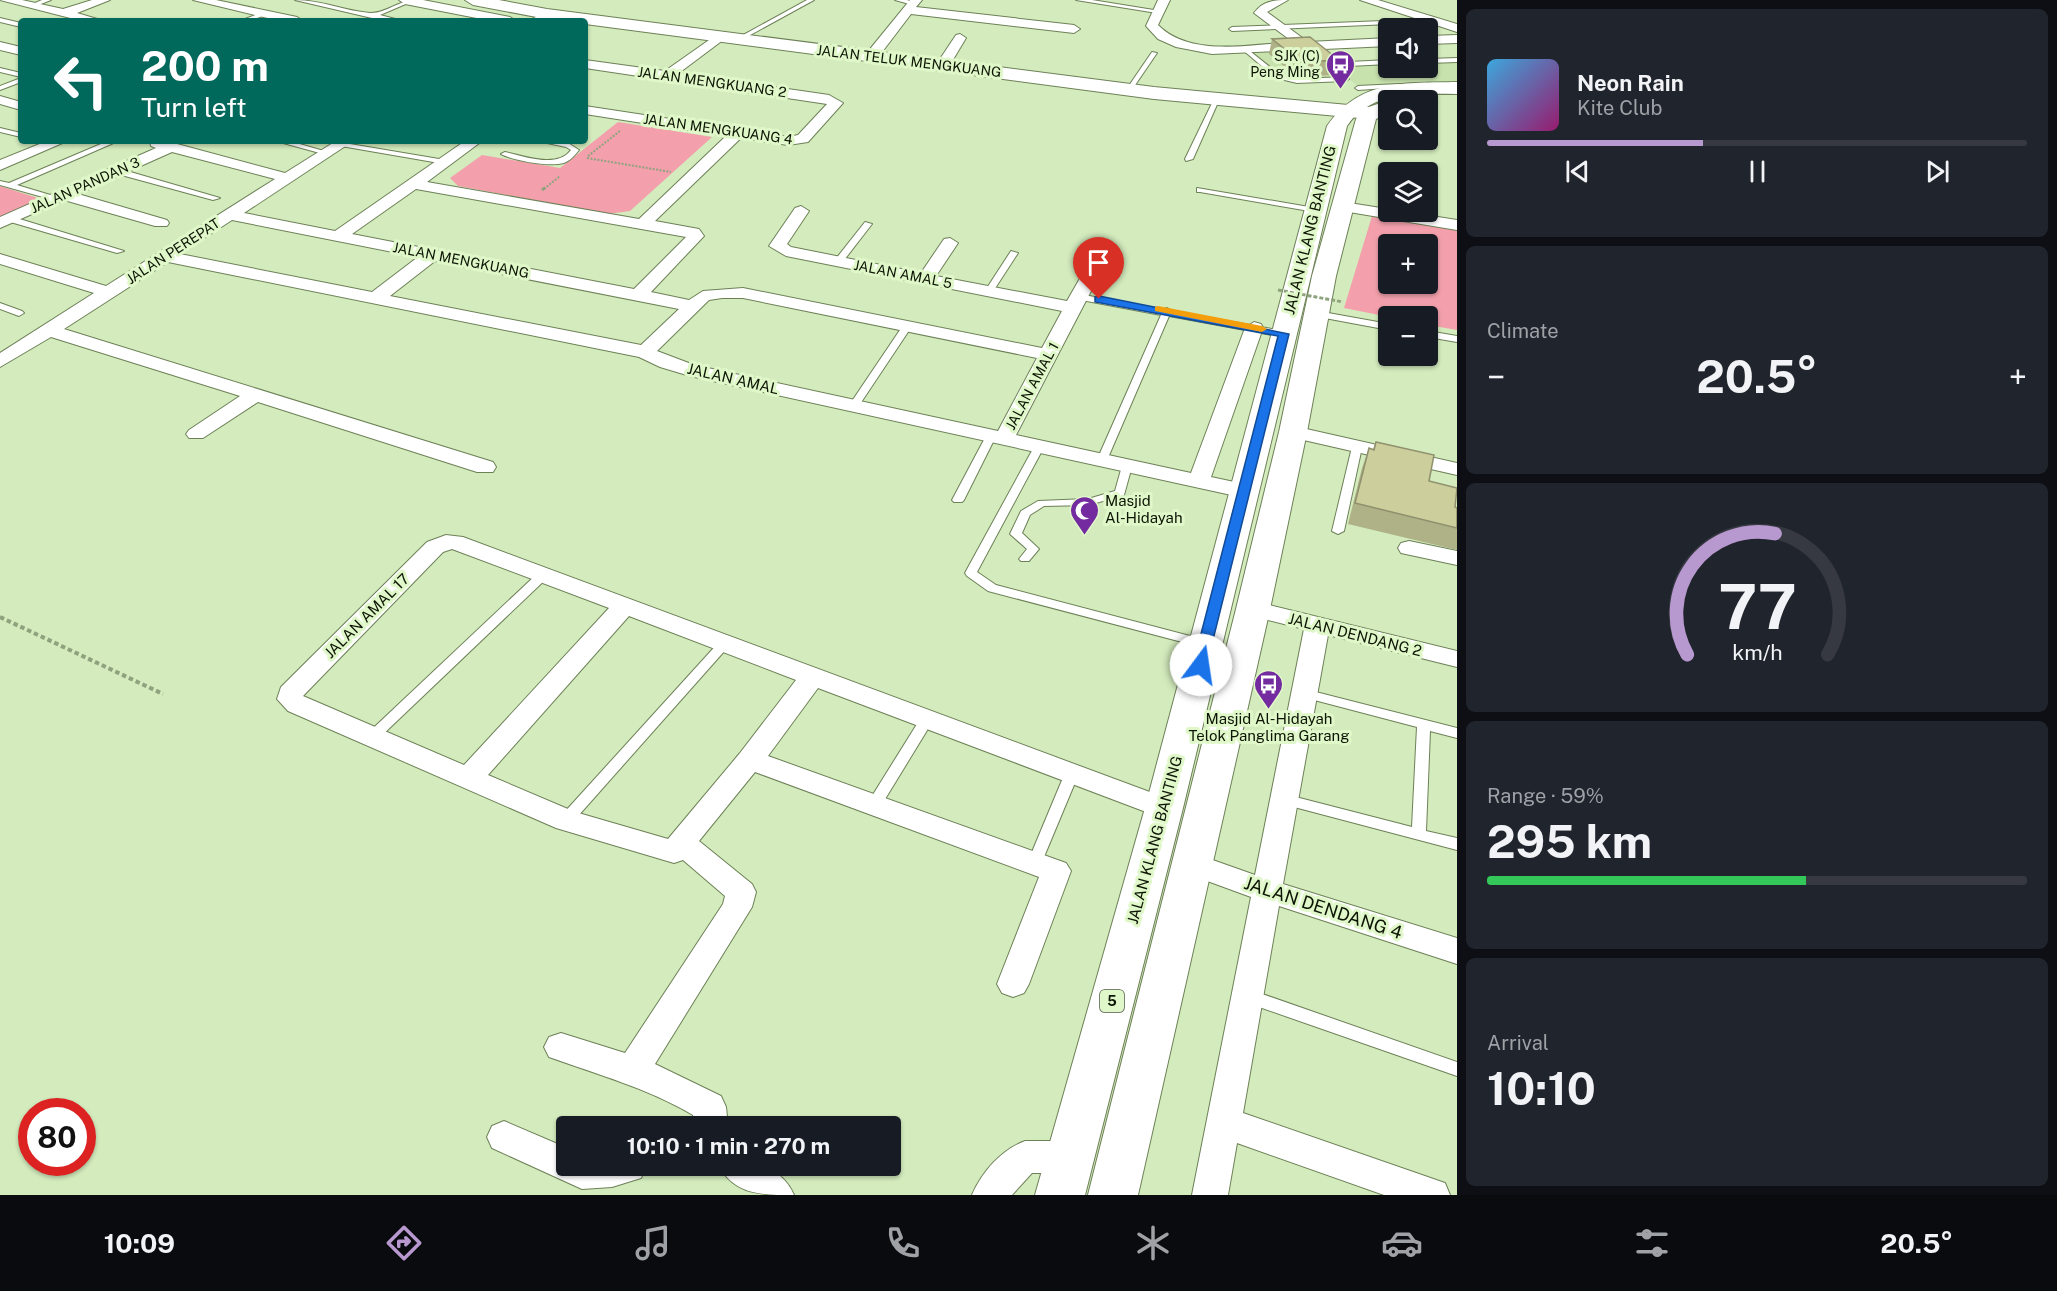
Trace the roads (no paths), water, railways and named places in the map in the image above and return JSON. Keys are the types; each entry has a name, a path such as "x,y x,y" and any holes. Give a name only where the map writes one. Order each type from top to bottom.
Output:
{"main road":[{"name":"JALAN TELUK MENGKUANG","path":"472,0 541,17"},
{"name":"JALAN TELUK MENGKUANG","path":"588,22 739,39 1216,100 1367,103"},
{"path":"1367,103 1456,91"},
{"path":"1438,95 1456,91"},
{"name":"JALAN KLANG BANTING","path":"1065,1176 1164,808 1283,334 1329,209 1366,119 1367,103"},
{"name":"JALAN KLANG BANTING","path":"1113,1195 1293,432 1330,308 1329,209"}],"street":[{"path":"6,0 85,18"},
{"path":"64,13 104,0"},
{"path":"200,0 282,18"},
{"path":"235,8 255,0"},
{"path":"409,0 496,18"},
{"path":"1282,0 1264,8 1260,13 1310,49"},
{"path":"1366,0 1424,18"},
{"path":"935,17 946,1"},
{"path":"871,57 908,3 935,17 1074,29"},
{"path":"1160,6 1152,26 1162,36 1181,44 1212,50 1310,49 1378,43"},
{"path":"1438,22 1457,28"},
{"path":"667,76 719,37"},
{"path":"943,65 960,38"},
{"path":"1438,40 1457,39"},
{"name":"JALAN MENGKUANG 2","path":"588,64 829,99 836,104"},
{"path":"0,100 18,105"},
{"name":"JALAN MENGKUANG 4","path":"588,110 788,141 803,139 836,104"},
{"path":"643,224 737,134"},
{"path":"1,164 52,144"},
{"path":"160,144 287,178"},
{"name":"JALAN PEREPAT","path":"3,356 50,330 341,144"},
{"path":"338,236 471,144"},
{"name":"JALAN PANDAN 3","path":"5,221 170,147"},
{"path":"413,184 693,233 696,236 638,295"},
{"path":"59,197 161,223"},
{"path":"1329,209 1457,225"},
{"name":"JALAN AMAL 5","path":"801,211 777,246 786,251 989,291 1076,302"},
{"name":"JALAN MENGKUANG","path":"229,215 693,306"},
{"path":"925,279 950,243"},
{"path":"375,298 432,255"},
{"name":"JALAN AMAL","path":"165,256 645,352 667,363 690,370 1245,491"},
{"path":"0,259 108,292"},
{"name":"JALAN AMAL 1","path":"997,438 1048,355 1093,270"},
{"path":"645,352 703,296 743,293 1048,355"},
{"path":"1199,481 1254,327"},
{"path":"50,330 485,467"},
{"path":"196,434 256,395"},
{"path":"1293,432 1457,469"},
{"name":"JALAN AMAL 17","path":"372,737 297,705 290,699 290,693 435,547 446,542 455,542 542,576"},
{"path":"1408,548 1457,558"},
{"path":"542,576 1164,808"},
{"path":"470,777 624,607"},
{"name":"JALAN DENDANG 2","path":"1252,609 1457,659"},
{"path":"1209,1195 1265,890 1317,626"},
{"path":"372,737 566,820 674,852 683,844 750,760 812,677"},
{"path":"750,760 1056,871 1014,984"},
{"path":"633,1069 737,907 741,892 683,844"},
{"name":"JALAN DENDANG 4","path":"1190,862 1265,890 1457,951"},
{"path":"561,1047 633,1069 678,1087 709,1107 710,1116"},
{"path":"1224,1122 1432,1195"},
{"path":"504,1137 556,1160"},
{"path":"990,1195 1006,1173 1025,1157 1065,1176"},
{"path":"750,1176 776,1195"}],"lane":[{"path":"31,6 48,0"},
{"path":"298,0 384,18"},
{"path":"368,18 409,0"},
{"path":"739,39 811,0"},
{"path":"1079,0 1160,6"},
{"path":"252,18 263,14"},
{"path":"0,20 18,24"},
{"path":"1232,29 1378,23"},
{"path":"1246,50 1278,77 1297,81 1346,79"},
{"path":"1129,90 1154,52"},
{"path":"1321,59 1346,79 1367,103"},
{"path":"1438,61 1457,60"},
{"path":"1329,65 1378,63"},
{"path":"0,70 18,74"},
{"path":"0,88 18,81"},
{"path":"1189,159 1216,100"},
{"path":"0,130 18,134"},
{"path":"9,186 107,144"},
{"path":"292,144 327,153"},
{"path":"348,144 445,162"},
{"path":"505,154 561,162 572,155 575,150 562,144"},
{"path":"117,171 216,198"},
{"path":"0,183 59,197"},
{"path":"1200,190 1329,209"},
{"path":"5,221 120,251"},
{"path":"838,262 868,224"},
{"path":"989,291 1014,253"},
{"path":"1076,302 1167,311 1283,334"},
{"path":"0,306 19,313"},
{"path":"1330,308 1378,323"},
{"path":"1102,460 1167,311"},
{"path":"853,407 907,326"},
{"path":"1438,336 1457,339"},
{"path":"958,500 997,438"},
{"path":"1039,447 971,573 992,588 1206,645"},
{"path":"1338,531 1357,447"},
{"path":"1024,559 1034,549 1016,534 1025,513 1042,503 1089,502 1120,494 1127,466"},
{"path":"372,737 542,576"},
{"path":"566,820 724,644"},
{"path":"1304,693 1457,733"},
{"path":"874,805 927,719"},
{"path":"1419,834 1424,724"},
{"path":"1034,864 1072,773"},
{"path":"1283,799 1457,844"},
{"path":"1247,995 1457,1068"}],"place":[{"name":"SJK (C) Peng Ming","path":"1341,90"},
{"name":"Masjid Al-Hidayah","path":"1084,536"},
{"name":"Masjid Al-Hidayah Telok Panglima Garang","path":"1269,710"}]}
